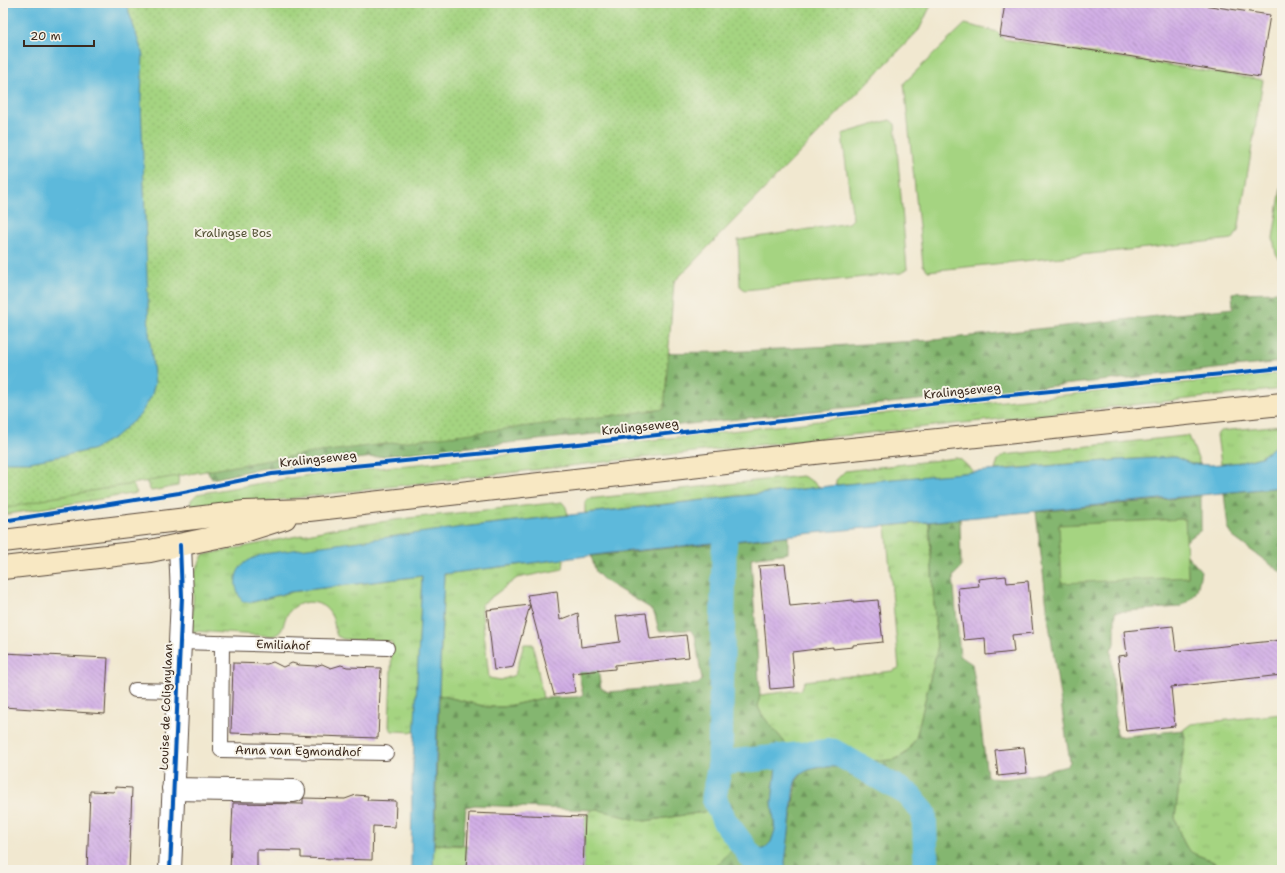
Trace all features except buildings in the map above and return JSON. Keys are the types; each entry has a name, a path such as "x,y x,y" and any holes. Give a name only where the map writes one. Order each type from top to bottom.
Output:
{"main road":[{"path":"3,541 245,512 309,510 823,452 1282,404"},
{"path":"3,568 150,551 241,532 309,510"},
{"path":"177,520 180,545"}],"street":[{"name":"Louise de Colignylaan","path":"170,870 182,597 180,545"},
{"path":"173,789 294,791"}],"lane":[{"name":"Emiliahof","path":"179,642 387,648"},
{"name":"Anna van Egmondhof","path":"222,643 221,750 386,753"},
{"path":"135,690 177,691"}],"green space":[{"name":"Kralingse Bos","path":"3,3 932,3 919,30 674,282 664,409 304,454 51,498 3,509"},
{"path":"965,24 998,32 1003,39 1263,80 1238,231 1233,239 928,271 923,265 904,83"},
{"path":"890,120 895,124 907,269 901,273 745,290 740,286 738,240 849,223 853,219 842,134"},
{"path":"1282,182 1282,261 1276,254 1273,238"},
{"path":"1282,292 1282,362 260,469 212,479 201,461 638,353 727,352 934,340 1233,308 1232,293"},
{"path":"1282,373 1282,389 600,462 191,511 190,509 191,500 197,494 309,475 635,442 915,410"},
{"path":"1282,425 1282,441 1261,457 1242,462 1221,464 1217,435 1220,431"},
{"path":"1189,436 1200,464 1192,464 1175,457 995,470 998,460 1004,455"},
{"path":"180,442 178,486 151,491 137,464"},
{"path":"956,458 960,459 974,472 836,485 836,480 845,471"},
{"path":"126,471 137,493 3,515 3,486"},
{"path":"802,476 820,487 585,513 585,502 587,499"},
{"path":"1282,487 1282,573 1233,537 1228,527 1224,493"},
{"path":"1201,496 1201,530 1186,541 1185,519 1060,525 1062,582 1188,577 1187,555 1201,571 1196,593 1190,600 1179,607 1115,612 1115,644 1111,649 1117,737 1183,730 1185,737 1175,817 1185,845 1188,849 1193,853 1210,860 1218,870 786,870 785,862 796,781 801,775 805,771 820,767 871,766 873,761 894,760 905,754 916,738 937,650 929,522 960,519 961,568 953,576 960,656 972,664 987,776 1002,779 1013,778 1067,766 1070,762 1049,624 1036,512"},
{"path":"562,502 566,507 568,515 463,527 253,602 290,592 422,576 415,732 392,731 389,727 392,642 343,639 337,636 332,617 323,606 317,603 311,602 299,604 294,607 289,612 280,632 273,636 192,631 194,574 203,555 332,529 409,518"},
{"path":"1185,519 1188,577 1062,583 1059,525"},
{"path":"929,522 937,650 916,738 905,754 894,760 873,761 870,758 820,751 791,750 762,715 758,707 760,695 801,690 805,681 892,671 899,668 886,526"},
{"path":"788,536 788,553 751,558 760,695 758,707 762,715 791,750 783,757 776,767 772,802 775,830 771,842 765,848 760,850 751,846 736,845 710,813 704,812 645,821 596,809 475,805 466,807 463,845 434,844 439,695 487,707 504,707 543,698 576,697 583,695 574,649 594,646 601,688 608,692 698,684 702,680 695,635 690,630 659,631 655,615 650,608 605,581 596,572 591,556"},
{"path":"564,559 563,569 517,578 481,605 489,678 501,680 515,675 524,644 533,644 543,698 504,707 487,707 439,695 444,574"},
{"path":"1282,714 1282,870 1218,870 1214,862 1190,852 1187,849 1175,823 1185,737 1183,730 1191,724"},
{"path":"596,808 645,821 704,812 710,813 736,845 713,870 583,870 585,817 591,810"},
{"path":"434,844 467,846 467,867 458,870 433,870"},
{"path":"736,845 737,851 752,870 713,870"}],"water":[{"path":"3,3 126,3 143,55 141,99 149,332 155,383 151,397 140,415 115,437 92,450 30,462 3,462"},
{"path":"1282,441 1282,487 611,553 444,574 436,755 433,870 411,870 412,786 422,576 290,592 253,602 243,602 236,586 239,569 250,560 263,554 463,527 892,479 1118,460 1175,457 1192,464 1211,465 1242,462 1261,457"},
{"path":"791,750 847,753 867,757 873,761 871,766 866,767 822,767 805,771 796,780 794,788 785,862 786,870 752,870 737,851 736,845 741,844 760,850 765,848 771,842 775,830 772,802 776,767 783,757"}],"waterway":[{"path":"727,516 724,551 720,763 833,751 908,794 924,813 926,861 929,870"},
{"path":"720,763 714,798 724,820 761,870"}],"cycle path":[{"name":"Kralingseweg","path":"3,521 179,493 272,474 578,444 1001,396 1282,368"},
{"path":"170,870 182,597 180,545"}]}
